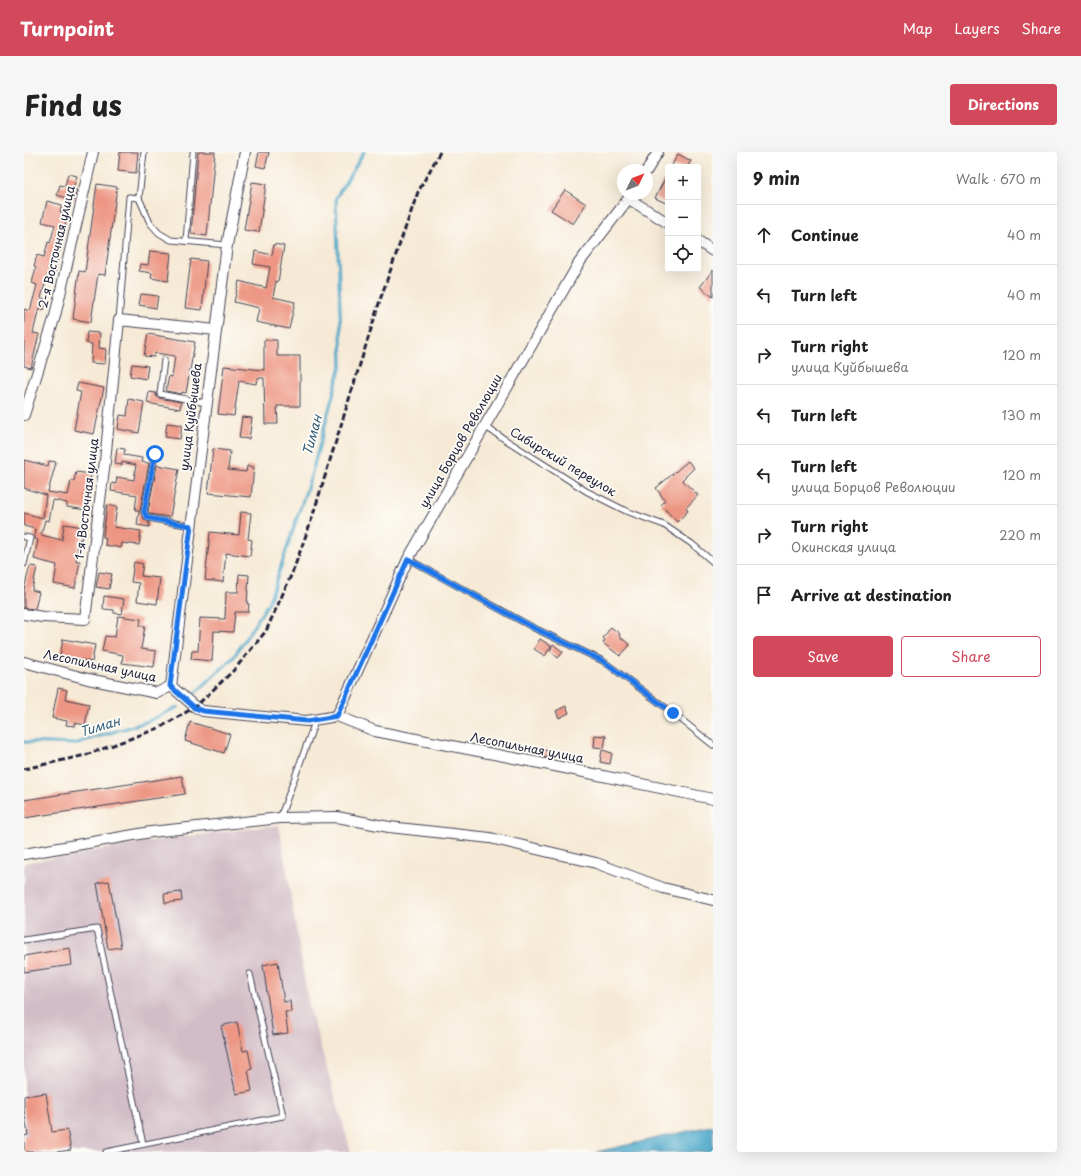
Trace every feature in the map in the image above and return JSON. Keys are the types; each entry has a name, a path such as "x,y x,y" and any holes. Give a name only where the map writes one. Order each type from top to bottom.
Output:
{"street":[{"name":"2-я Восточная улица","path":"24,415 54,316 93,152"},
{"name":"улица Куйбышева","path":"170,686 227,245 246,152"},
{"path":"651,164 658,152"},
{"name":"улица Борцов Революции","path":"337,716 408,559 579,263 629,200"},
{"path":"635,200 665,221"},
{"path":"701,243 713,250"},
{"path":"119,320 216,330"},
{"name":"1-я Восточная улица","path":"24,614 43,617 85,619 105,461 119,320"},
{"name":"Лесопильная улица","path":"24,662 88,679 157,693 170,686"},
{"path":"170,686 195,708 203,711 307,721 337,716"},
{"name":"Лесопильная улица","path":"337,716 375,731 713,799"},
{"path":"24,854 151,832 280,818 337,817 389,827 490,838 596,863 663,888 713,900"}],"lane":[{"path":"144,152 139,198 150,223 159,233 170,240 227,245"},
{"path":"186,241 193,152"},
{"path":"119,320 129,197 139,198"},
{"path":"164,360 160,394 206,403"},
{"name":"Сибирский переулок","path":"484,426 586,491 626,511 664,525 692,544 713,562"},
{"path":"155,454 144,512 148,518 191,526"},
{"path":"24,537 30,538 24,564"},
{"path":"408,559 534,628 603,661 713,745"},
{"path":"280,818 316,719"},
{"path":"24,940 97,929 143,1144"},
{"path":"106,1152 283,1116 250,974"}],"shaded area":[{"path":"279,825 309,1006 351,1152 24,1152 24,863 144,842"}],"water":[{"path":"713,1126 713,1152 596,1152 705,1127"}],"building":[{"path":"120,152 138,152 136,173 118,171"},
{"path":"198,152 215,152 207,236 191,234"},
{"path":"259,152 269,152 265,168 256,166"},
{"path":"678,154 691,161 689,164 673,164"},
{"path":"68,174 77,176 73,189 77,190 74,200 57,195 60,185 65,186"},
{"path":"665,179 665,203 655,198"},
{"path":"252,182 266,184 259,232 244,230"},
{"path":"97,184 117,187 105,275 98,274 91,322 73,319 79,271 85,272"},
{"path":"565,190 586,204 573,224 551,210"},
{"path":"47,201 62,205 60,212 68,214 55,272 49,270 41,298 47,299 44,310 39,308 33,333 39,334 31,368 24,366 24,309 30,311 37,285 32,283 37,255 44,257 55,225 42,222"},
{"path":"274,244 284,246 278,282 276,281 273,297 295,302 289,329 256,322 259,308 234,302 239,281 266,288 270,267 253,264 255,251 272,255"},
{"path":"150,251 171,253 168,281 151,278 152,273 139,271 140,264 148,265"},
{"path":"191,259 207,261 202,310 185,308"},
{"path":"713,270 713,297 700,287"},
{"path":"141,294 158,296 156,308 139,305"},
{"path":"87,332 100,333 99,348 106,349 105,364 91,363 92,344 86,343"},
{"path":"148,334 195,342 186,393 182,392 182,394 166,391 169,376 172,377 175,356 155,353 154,357 144,356"},
{"path":"264,340 277,340 277,356 300,356 300,406 277,406 278,424 265,424 264,378 257,378 256,384 239,381 234,416 218,414 224,366 264,370"},
{"path":"132,364 148,366 146,379 130,376"},
{"path":"78,383 104,388 94,434 74,430 81,392 76,391"},
{"path":"149,392 156,393 156,396 159,398 181,402 180,409 147,403"},
{"path":"129,399 144,402 139,433 118,429 120,415 127,416"},
{"path":"242,417 252,418 249,439 239,438"},
{"path":"167,423 182,425 180,439 165,437"},
{"path":"117,448 125,449 124,455 142,458 141,462 149,463 140,511 145,520 149,522 149,527 137,525 139,511 135,510 137,495 111,491 112,483 116,484 117,477 134,480 136,465 122,462 122,465 115,464"},
{"path":"213,449 230,451 228,470 246,472 247,466 254,467 251,497 208,493"},
{"path":"24,460 48,466 49,461 56,462 48,492 68,495 71,481 74,481 76,472 91,474 86,510 67,507 67,503 53,500 49,521 45,520 41,535 62,540 64,524 83,527 81,540 79,539 76,561 80,561 75,588 54,584 57,565 34,559 38,540 34,539 35,529 24,526 24,513 43,518 46,495 24,488"},
{"path":"688,461 694,468 682,480 698,495 686,508 688,511 677,522 661,505 665,501 656,488"},
{"path":"157,465 179,469 170,517 150,514 148,511"},
{"path":"107,505 117,507 114,527 141,531 139,545 122,543 121,548 105,545 106,538 103,537"},
{"path":"241,512 251,513 248,539 252,540 250,556 226,553 223,582 205,580 210,532 239,535"},
{"path":"134,562 143,564 141,576 160,578 157,604 137,601 139,583 131,582"},
{"path":"30,566 37,567 32,590 39,592 35,609 24,608 24,589"},
{"path":"99,572 112,574 109,589 96,587"},
{"path":"239,574 249,575 247,604 249,604 248,612 235,612 233,632 214,631 212,661 191,659 192,651 198,651 200,618 225,619 226,592 238,592"},
{"path":"104,596 124,599 122,614 114,613 114,610 103,609"},
{"path":"118,616 141,619 140,626 145,626 141,649 156,651 154,667 122,663 123,655 102,651 105,636 115,637"},
{"path":"611,627 630,645 620,656 603,643 605,640 603,638"},
{"path":"63,639 95,645 92,662 60,656"},
{"path":"540,639 551,646 545,656 534,649"},
{"path":"553,644 563,652 558,658 550,651"},
{"path":"58,688 67,690 65,699 89,704 85,725 75,723 75,726 66,725 67,721 52,718"},
{"path":"566,706 569,713 559,718 556,711"},
{"path":"190,722 230,734 224,753 185,741"},
{"path":"595,735 606,736 604,748 594,747"},
{"path":"537,748 548,751 547,758 536,756"},
{"path":"602,750 612,753 610,764 600,762"},
{"path":"182,776 185,794 24,818 24,800"},
{"path":"109,881 121,947 108,949 97,883"},
{"path":"181,892 182,901 165,903 164,894"},
{"path":"70,948 72,965 24,972 24,956"},
{"path":"278,962 284,1002 290,1001 291,1012 285,1012 288,1033 273,1035 263,965"},
{"path":"237,1022 243,1051 248,1050 252,1069 248,1070 252,1091 236,1094 221,1026"},
{"path":"46,1093 52,1132 67,1130 71,1150 57,1152 24,1152 24,1136 28,1135 24,1110 24,1096"}],"waterway":[{"name":"Тиман","path":"192,696 233,658 269,602 311,476 342,362 336,198 364,152"},
{"name":"Тиман","path":"24,742 74,744 146,722 178,707"}],"railway":[{"path":"24,769 86,755 159,728 195,707 234,670 266,631 293,571 311,521 381,297 418,192 440,152"}],"route":[{"path":"155,454 144,512 148,518 191,526 170,686 195,708 203,711 307,721 337,716 408,559 534,628 603,661 673,713"}]}
